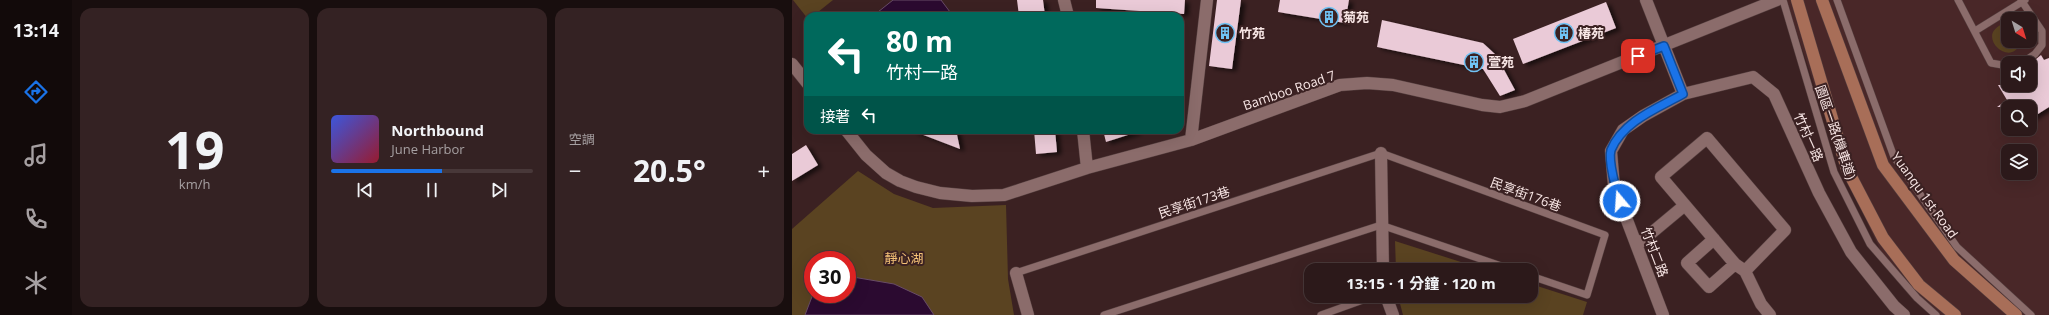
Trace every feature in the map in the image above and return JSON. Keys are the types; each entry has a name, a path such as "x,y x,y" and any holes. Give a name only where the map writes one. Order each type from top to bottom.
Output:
{"street":[{"path":"1064,0 1067,12"},
{"path":"1191,140 1207,0"},
{"path":"1646,0 1683,94"},
{"name":"Bamboo Road 7","path":"849,134 866,155 886,173 916,187 940,193 972,196 1004,194 1087,168 1191,140 1340,85 1367,83 1394,85 1482,106 1500,107 1525,101 1777,0"},
{"path":"1798,0 1846,169 1883,238 1919,285 1956,315"},
{"name":"Yuanqu 1st Road","path":"1822,0 1883,165 1954,260 2016,315"},
{"path":"792,64 804,79"},
{"name":"竹村一路","path":"1683,94 1752,77 1774,94 1819,193 1851,252 1894,306 1904,315"},
{"name":"竹村二路","path":"1663,315 1614,186 1611,151 1623,130 1643,116 1683,94"},
{"path":"1083,134 1087,168"},
{"path":"1745,271 1785,230 1707,138 1661,177 1735,264 1745,271 1761,304 1770,315"},
{"path":"1381,153 1383,263"},
{"path":"1637,245 1686,205"},
{"path":"1714,239 1687,263 1708,287 1735,264"},
{"path":"1016,273 1028,315"},
{"path":"1389,303 1393,315"}],"lane":[{"name":"園區一路(機車道)","path":"1783,0 1834,172 1870,244 1917,298 1936,315"},
{"name":"Yuanqu 1st Road","path":"1837,0 1894,157 1957,247 2031,315"},
{"path":"1958,0 1991,63 2001,65"},
{"path":"1975,31 2023,1 2042,31 2042,45 2032,56"},
{"name":"民享街173巷","path":"1016,273 1381,153"},
{"name":"民享街176巷","path":"1381,153 1605,235 1588,295 1538,278"},
{"path":"1104,315 1381,226 1492,263"},
{"path":"1321,315 1354,303"}],"shaded area":[{"path":"893,0 941,0 950,12 878,12"},
{"path":"1786,0 2049,0 2049,315 1935,315 1887,264 1843,172"},
{"path":"856,278 894,284 922,297 934,315 805,315 810,303 856,303"}],"green space":[{"path":"793,0 833,0 818,12 804,12 804,14"},
{"path":"2001,26 2001,48 2017,48 2016,50 2010,53 2003,52 1997,47 1993,41 1992,34 1996,28"},
{"name":"靜心湖","path":"858,171 894,194 933,208 1006,205 1008,279 1014,315 792,315 792,229"},
{"path":"1395,241 1464,263 1396,263"},
{"path":"1538,286 1587,302 1583,315 1403,315 1400,303 1538,303"}],"building":[{"path":"1017,0 1043,0 1044,12 1018,12"},
{"path":"1096,0 1185,0 1184,14 1184,12 1155,12 1096,8"},
{"name":"竹苑","path":"1217,0 1241,0 1232,69 1209,66"},
{"name":"菊苑","path":"1280,0 1349,0 1345,23 1278,12"},
{"name":"椿苑","path":"1606,2 1616,28 1523,64 1513,39"},
{"name":"萱苑","path":"1382,20 1483,43 1496,55 1515,90 1500,96 1483,69 1377,47"},
{"path":"2041,55 2044,60 2049,58 2049,107 2037,115 2037,100 2007,100 2002,92 2037,92 2037,58"},
{"path":"921,134 957,134 960,149"},
{"path":"1034,134 1055,134 1057,152 1036,154"},
{"path":"1104,134 1131,134 1106,142"},
{"path":"806,145 818,165 792,181 792,154"}],"place":[{"name":"菊苑","path":"1329,17"},
{"name":"竹苑","path":"1225,33"},
{"name":"椿苑","path":"1564,33"},
{"name":"萱苑","path":"1474,62"}],"route":[{"path":"1620,201 1614,186 1611,151 1623,130 1643,116 1683,94 1664,46 1638,56"}]}
